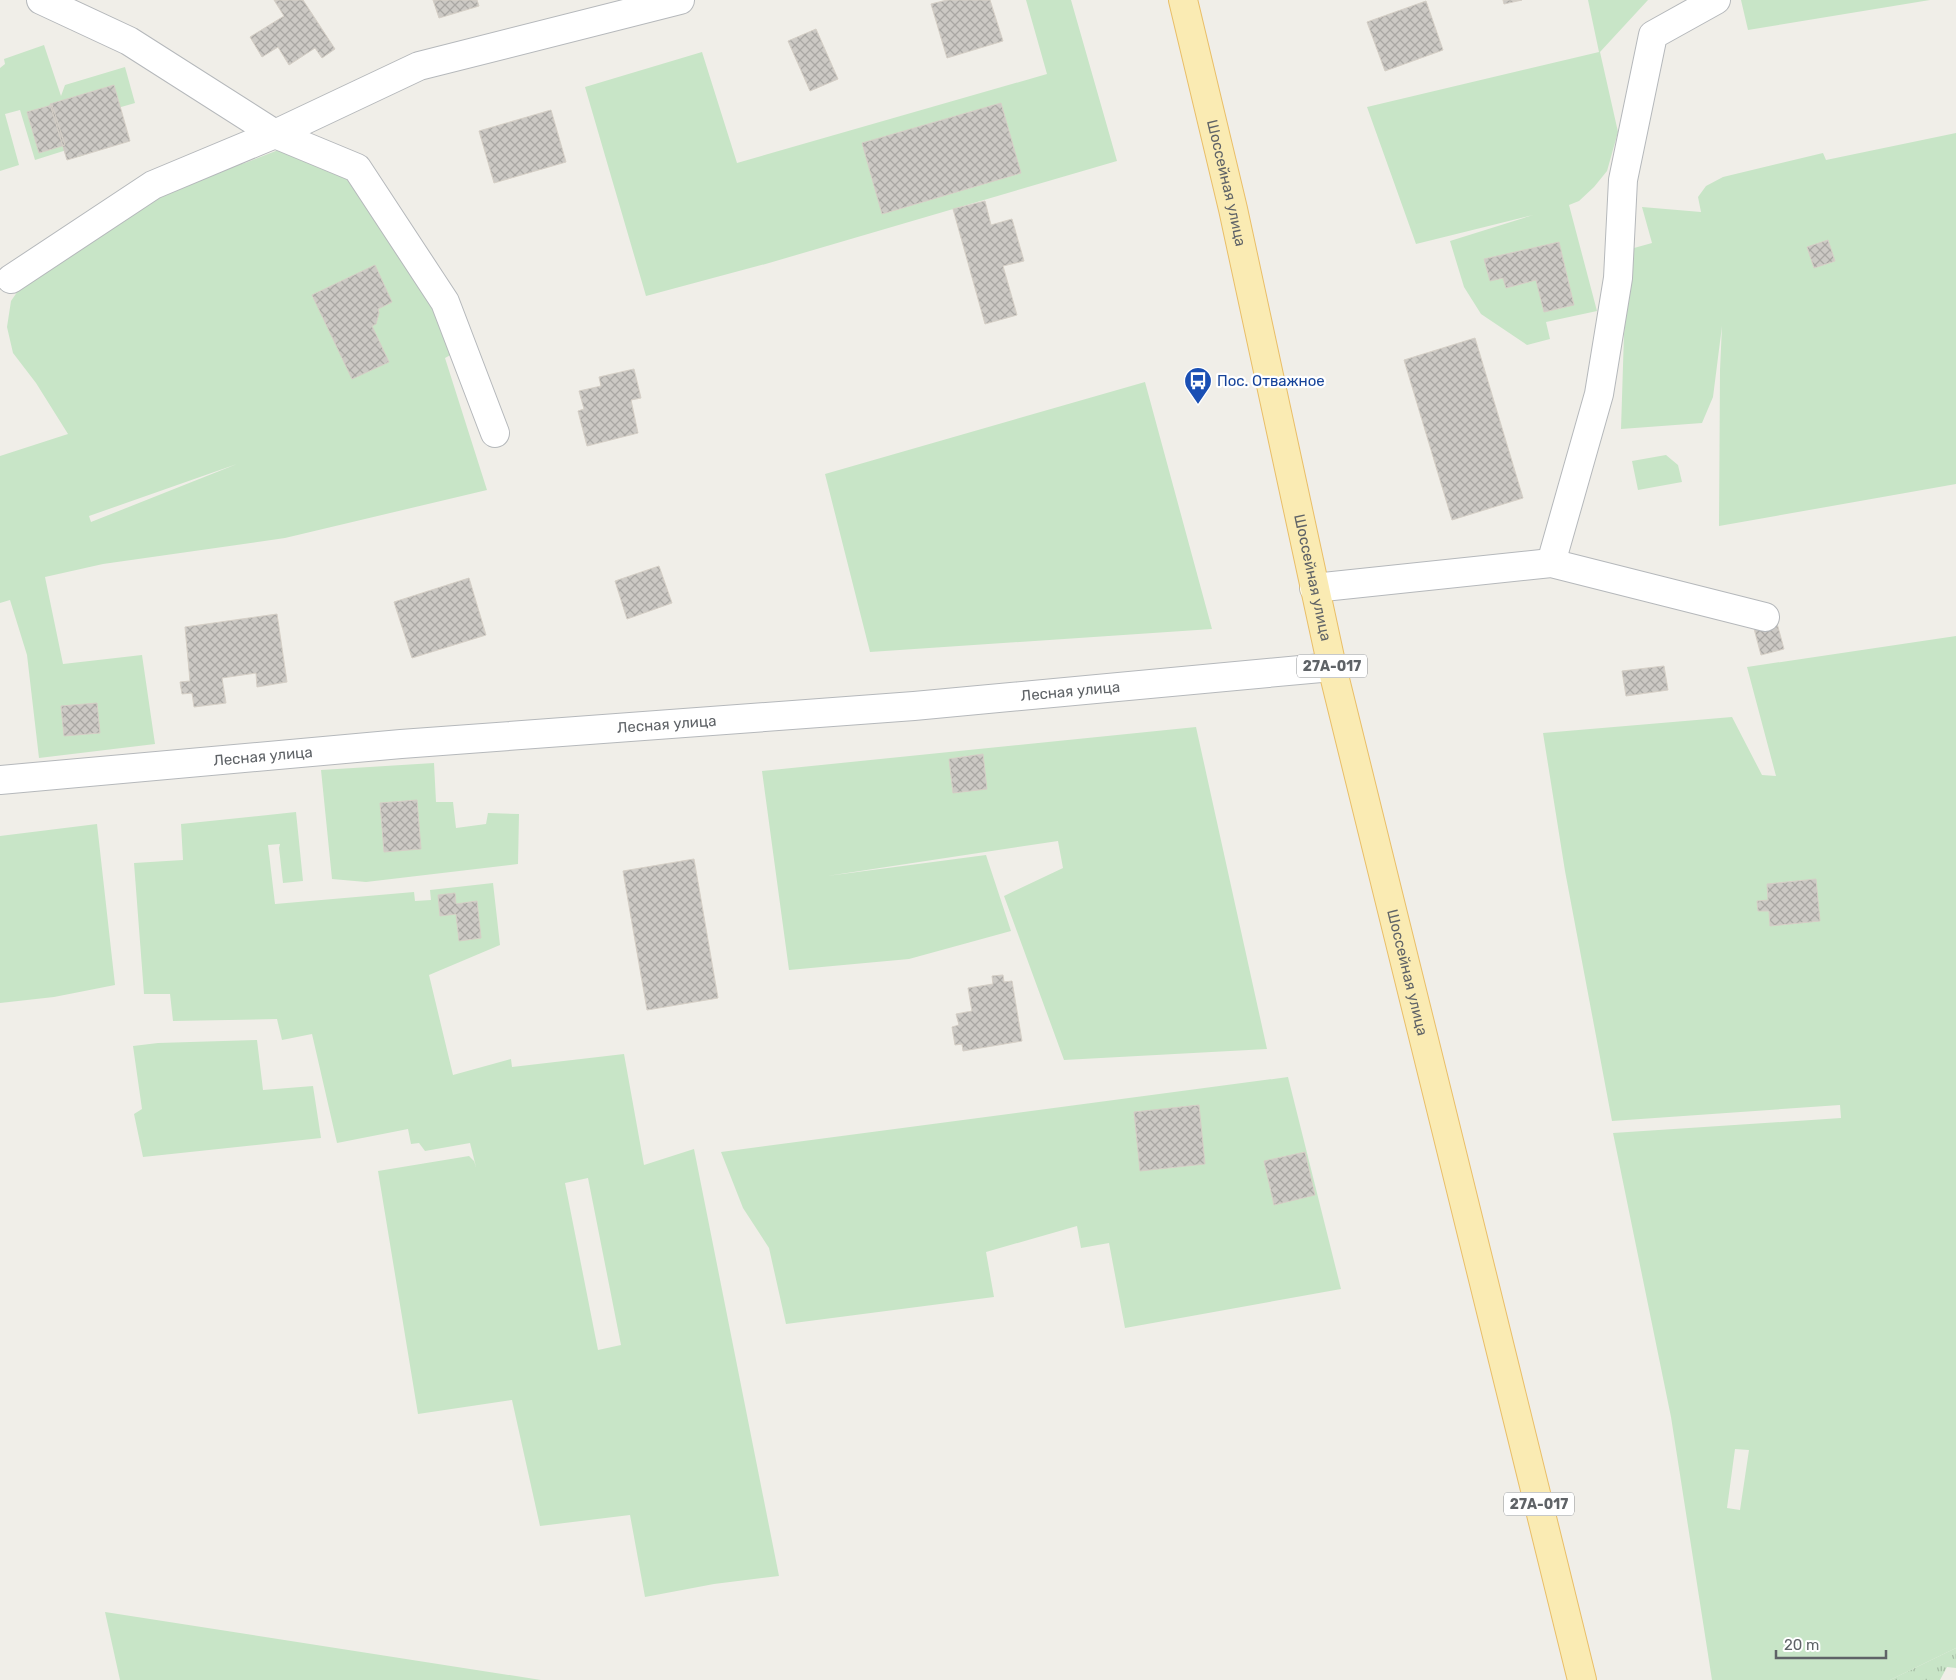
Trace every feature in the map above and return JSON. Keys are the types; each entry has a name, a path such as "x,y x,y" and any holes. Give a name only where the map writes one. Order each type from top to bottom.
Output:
{"main road":[{"name":"Шоссейная улица","path":"1183,0 1233,209 1332,667 1582,1680"}],"street":[{"path":"41,0 129,41 275,134 357,168 445,302 495,433"},
{"path":"11,279 153,185 275,134 419,66 680,0"},
{"path":"1551,563 1599,394 1618,278 1623,180 1653,35 1716,0"},
{"path":"1314,588 1551,563 1766,617"},
{"name":"Лесная улица","path":"0,780 401,744 914,706 1332,667"}],"green space":[{"path":"1026,0 1071,0 1117,161 769,263 646,296 585,87 702,52 737,163 1047,74"},
{"path":"1588,0 1648,0 1600,52 1618,132 1607,171 1579,201 1569,205 1597,311 1546,322 1550,339 1527,345 1481,314 1464,287 1450,241 1533,215 1416,244 1367,107 1599,52"},
{"path":"1741,0 1930,0 1748,30"},
{"path":"44,45 61,96 65,85 125,67 135,103 76,120 86,154 79,157 76,147 35,160 20,110 5,114 19,165 0,171 0,68 5,64 4,59"},
{"path":"1956,133 1956,484 1719,526 1722,326 1713,397 1702,423 1621,429 1627,298 1616,253 1652,243 1642,207 1701,212 1698,197 1706,186 1723,177 1823,153 1826,160"},
{"path":"314,136 435,296 454,353 445,358 487,490 285,538 103,564 45,577 63,664 142,655 155,744 39,758 27,655 10,600 0,603 0,456 68,434 36,383 13,353 7,327 11,301 26,279 66,245 210,172 245,163","holes":["237,464 91,522 89,516"]},
{"path":"1145,382 1212,629 870,652 825,474"},
{"path":"1666,455 1678,465 1682,482 1638,490 1632,461"},
{"path":"1956,636 1956,1648 1890,1680 1712,1680 1671,1417 1613,1133 1841,1118 1840,1105 1612,1121 1565,871 1543,733 1732,717 1762,775 1776,776 1747,667","holes":["1735,1449 1749,1450 1740,1510 1727,1508"]},
{"path":"1196,727 1267,1049 1064,1060 1004,896 1063,868 1058,841 827,876 986,855 1011,931 909,959 789,970 762,771"},
{"path":"434,763 436,802 453,802 456,828 486,824 488,813 519,814 518,864 366,882 332,879 321,770"},
{"path":"296,812 303,881 283,883 280,844 268,845 275,904 414,892 415,901 431,900 430,890 493,883 500,945 429,975 453,1075 511,1059 512,1067 624,1054 644,1165 694,1149 779,1576 714,1584 645,1597 630,1515 540,1526 512,1400 418,1414 378,1171 469,1156 474,1161 476,1167 470,1143 425,1151 419,1143 411,1144 408,1129 337,1143 312,1034 282,1040 277,1019 173,1021 170,994 144,994 134,863 183,860 181,824","holes":["588,1178 621,1345 598,1350 565,1183"]},
{"path":"97,824 115,985 54,997 0,1003 0,836"},
{"path":"257,1040 263,1090 313,1086 321,1138 143,1157 134,1114 142,1109 133,1046 158,1043"},
{"path":"1288,1077 1341,1289 1125,1328 1109,1243 1081,1248 1077,1226 986,1252 994,1297 786,1324 769,1248 743,1208 721,1152"},
{"path":"105,1612 541,1680 120,1680"},
{"path":"1956,1648 1956,1668 1947,1667 1940,1680 1890,1680"}],"building":[{"path":"274,0 303,0 335,49 322,58 315,48 289,65 278,47 262,57 250,37 284,16"},
{"path":"433,0 477,0 479,6 439,18"},
{"path":"947,0 990,0 1003,41 947,58 931,4"},
{"path":"1503,0 1522,0 1504,4"},
{"path":"1426,1 1443,50 1385,71 1367,22"},
{"path":"816,29 838,79 810,91 788,41"},
{"path":"114,85 130,141 67,160 50,104"},
{"path":"1001,103 1021,173 882,214 862,143"},
{"path":"52,105 65,145 39,153 27,112"},
{"path":"551,110 566,162 494,183 479,131"},
{"path":"985,201 991,225 1012,219 1024,261 1003,266 1017,315 985,324 953,209"},
{"path":"1828,240 1835,261 1814,268 1807,247"},
{"path":"1559,242 1574,305 1544,312 1536,280 1506,288 1503,278 1490,281 1484,259"},
{"path":"375,265 392,302 378,309 379,313 376,324 372,326 389,362 352,379 312,295"},
{"path":"1475,338 1523,498 1452,520 1404,360"},
{"path":"634,369 641,398 631,400 638,433 587,446 578,411 584,409 579,391 601,386 599,377"},
{"path":"659,566 672,603 627,619 615,581"},
{"path":"469,578 486,635 412,658 394,602"},
{"path":"277,614 287,682 257,687 256,673 222,678 226,703 194,707 192,693 182,694 180,682 190,681 185,627"},
{"path":"1775,616 1784,649 1761,655 1752,621"},
{"path":"1664,666 1668,690 1626,696 1622,671"},
{"path":"97,703 100,733 64,736 61,706"},
{"path":"983,754 987,789 953,793 949,759"},
{"path":"417,800 421,849 384,852 380,803"},
{"path":"694,859 718,998 647,1010 623,871"},
{"path":"1816,879 1820,921 1770,926 1769,911 1758,911 1757,901 1768,900 1767,884"},
{"path":"455,893 456,904 477,901 481,938 459,941 456,914 440,916 438,895"},
{"path":"1003,975 1004,982 1012,981 1022,1041 963,1051 962,1044 955,1045 952,1027 959,1025 956,1014 972,1011 968,988 993,984 992,976"},
{"path":"1199,1105 1205,1164 1140,1171 1134,1112"},
{"path":"1305,1152 1315,1195 1274,1205 1264,1161"}],"place":[{"name":"Пос. Отважное","path":"1198,405"}]}
